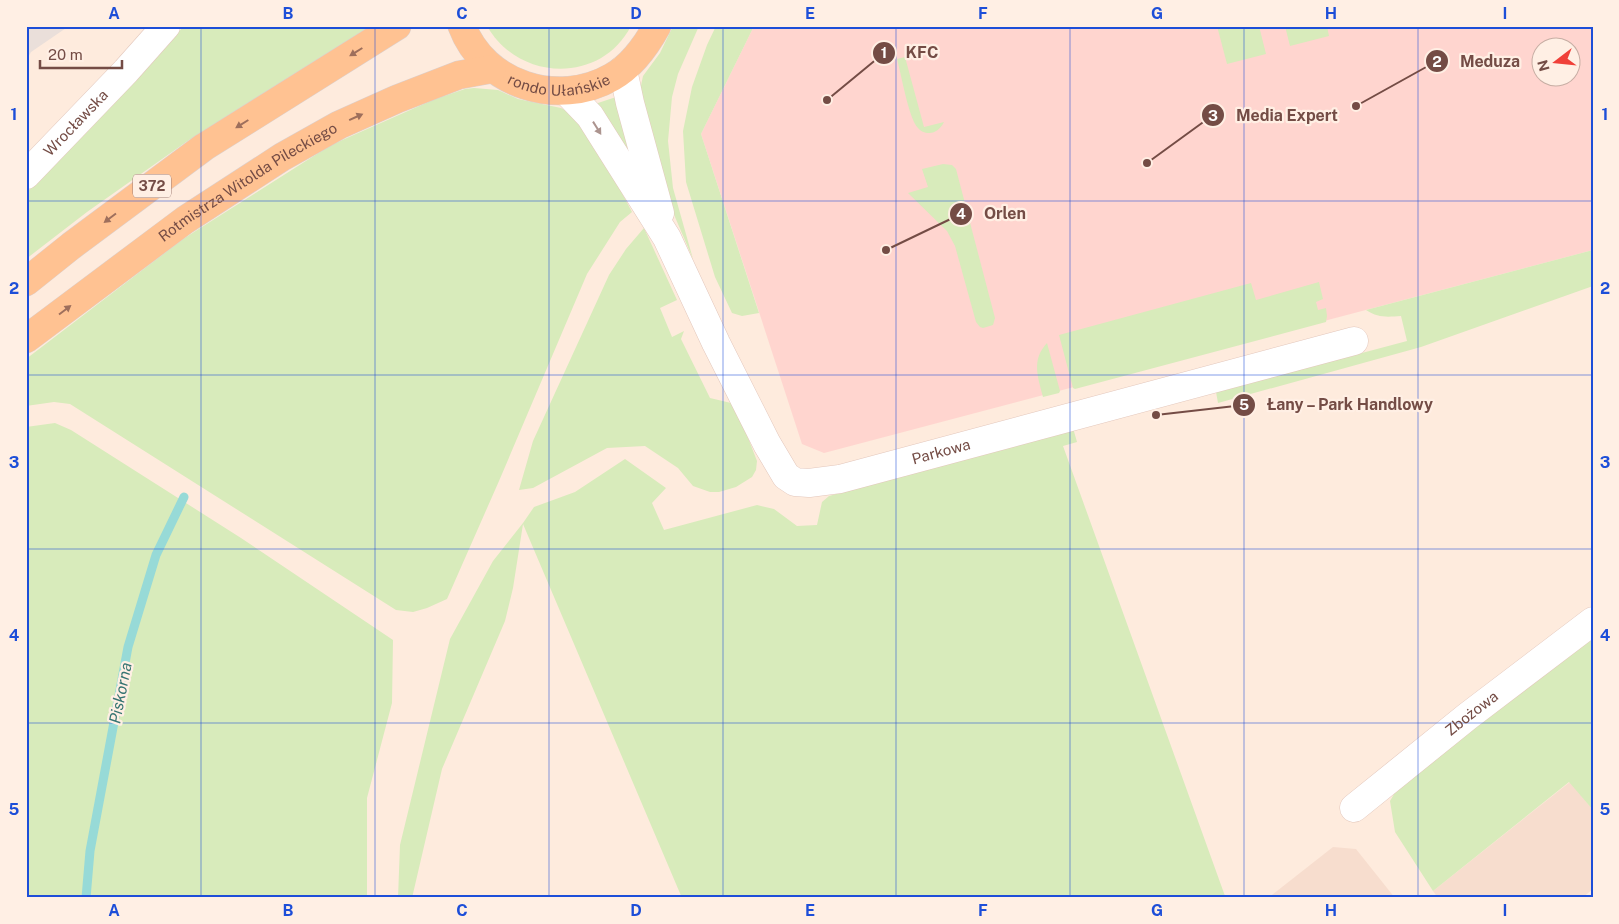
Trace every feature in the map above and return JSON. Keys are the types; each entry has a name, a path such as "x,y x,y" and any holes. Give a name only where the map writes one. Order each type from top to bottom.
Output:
{"main road":[{"name":"372","path":"26,282 204,147 397,26"},
{"name":"rondo Ułańskie","path":"462,26 475,51 492,69 524,86 547,91 566,91 600,83 623,70 650,40 657,26"},
{"name":"Rotmistrza Witolda Pileckiego","path":"26,339 185,220 282,156 339,125 397,99 459,75 492,69"}],"street":[{"name":"Wrocławska","path":"26,175 126,71 166,26"},
{"path":"623,70 632,112 667,238"},
{"path":"566,91 590,116 667,238"},
{"name":"Parkowa","path":"667,238 716,343 767,444 786,476 795,482 809,484 840,479 1354,341"},
{"name":"Zbożowa","path":"1354,808 1468,716 1593,621"}],"shaded area":[{"path":"26,26 69,26 31,52 26,61"},
{"path":"754,26 1593,26 1593,250 824,453 802,444 701,134"},
{"path":"1570,782 1593,810 1593,889 1582,898 1438,898 1433,891"},
{"path":"1333,847 1356,849 1395,898 1268,898"}],"green space":[{"path":"184,26 382,26 189,140 87,212 26,259 26,193 89,130"},
{"path":"487,26 631,26 618,45 600,58 581,66 560,69 539,66 519,58 501,44"},
{"path":"673,26 699,26 678,74 672,97 668,141 673,188 693,259 675,217 642,114 639,95 643,76 660,53"},
{"path":"716,26 754,26 701,134 759,313 742,316 732,313 715,277 686,182 683,131 692,87"},
{"path":"1217,26 1259,26 1266,54 1227,64"},
{"path":"1285,26 1327,26 1329,36 1290,46"},
{"path":"905,57 924,127 944,122 934,132 927,133 920,130 911,116 897,59"},
{"path":"474,88 498,90 518,99 561,108 576,116 594,140 632,212 620,222 587,274 447,599 413,612 396,610 70,404 54,402 26,406 26,359 183,239 331,145 435,99"},
{"path":"616,97 646,182 597,105"},
{"path":"943,164 952,165 956,169 995,318 993,325 983,328 976,322 955,246 947,231 908,193 928,187 922,169"},
{"path":"644,228 677,300 660,308 672,337 684,331 681,339 710,398 731,403 745,430 757,461 756,470 752,477 736,487 719,492 710,492 693,486 678,468 645,446 607,448 533,488 519,490 533,441 609,275 626,249"},
{"path":"1593,250 1593,286 1421,347 1218,403 1216,392 1407,341 1401,316 1379,316 1366,310"},
{"path":"1319,282 1323,299 1316,302 1318,310 1326,308 1326,322 1073,388 1059,335 1251,283 1256,300"},
{"path":"1047,343 1060,391 1059,393 1043,397 1037,362 1042,349"},
{"path":"55,423 71,430 241,538 393,640 392,703 367,798 367,898 26,898 26,427"},
{"path":"1073,428 1077,442 1063,446 1225,896 1223,898 682,898 523,524 513,588 505,621 442,769 412,898 398,898 400,845 450,639 493,561 534,507 575,492 625,459 666,488 652,503 664,530 757,505 774,509 797,526 817,525 822,502 829,496"},
{"path":"1593,633 1593,810 1569,782 1433,891 1395,832 1390,801 1404,777"}],"waterway":[{"name":"Piskorna","path":"86,898 90,851 128,647 156,555 184,497"}],"place":[{"name":"KFC","path":"827,100"},
{"name":"Meduza","path":"1356,106"},
{"name":"Media Expert","path":"1147,163"},
{"name":"Orlen","path":"886,250"},
{"name":"Łany – Park Handlowy","path":"1156,415"}]}
